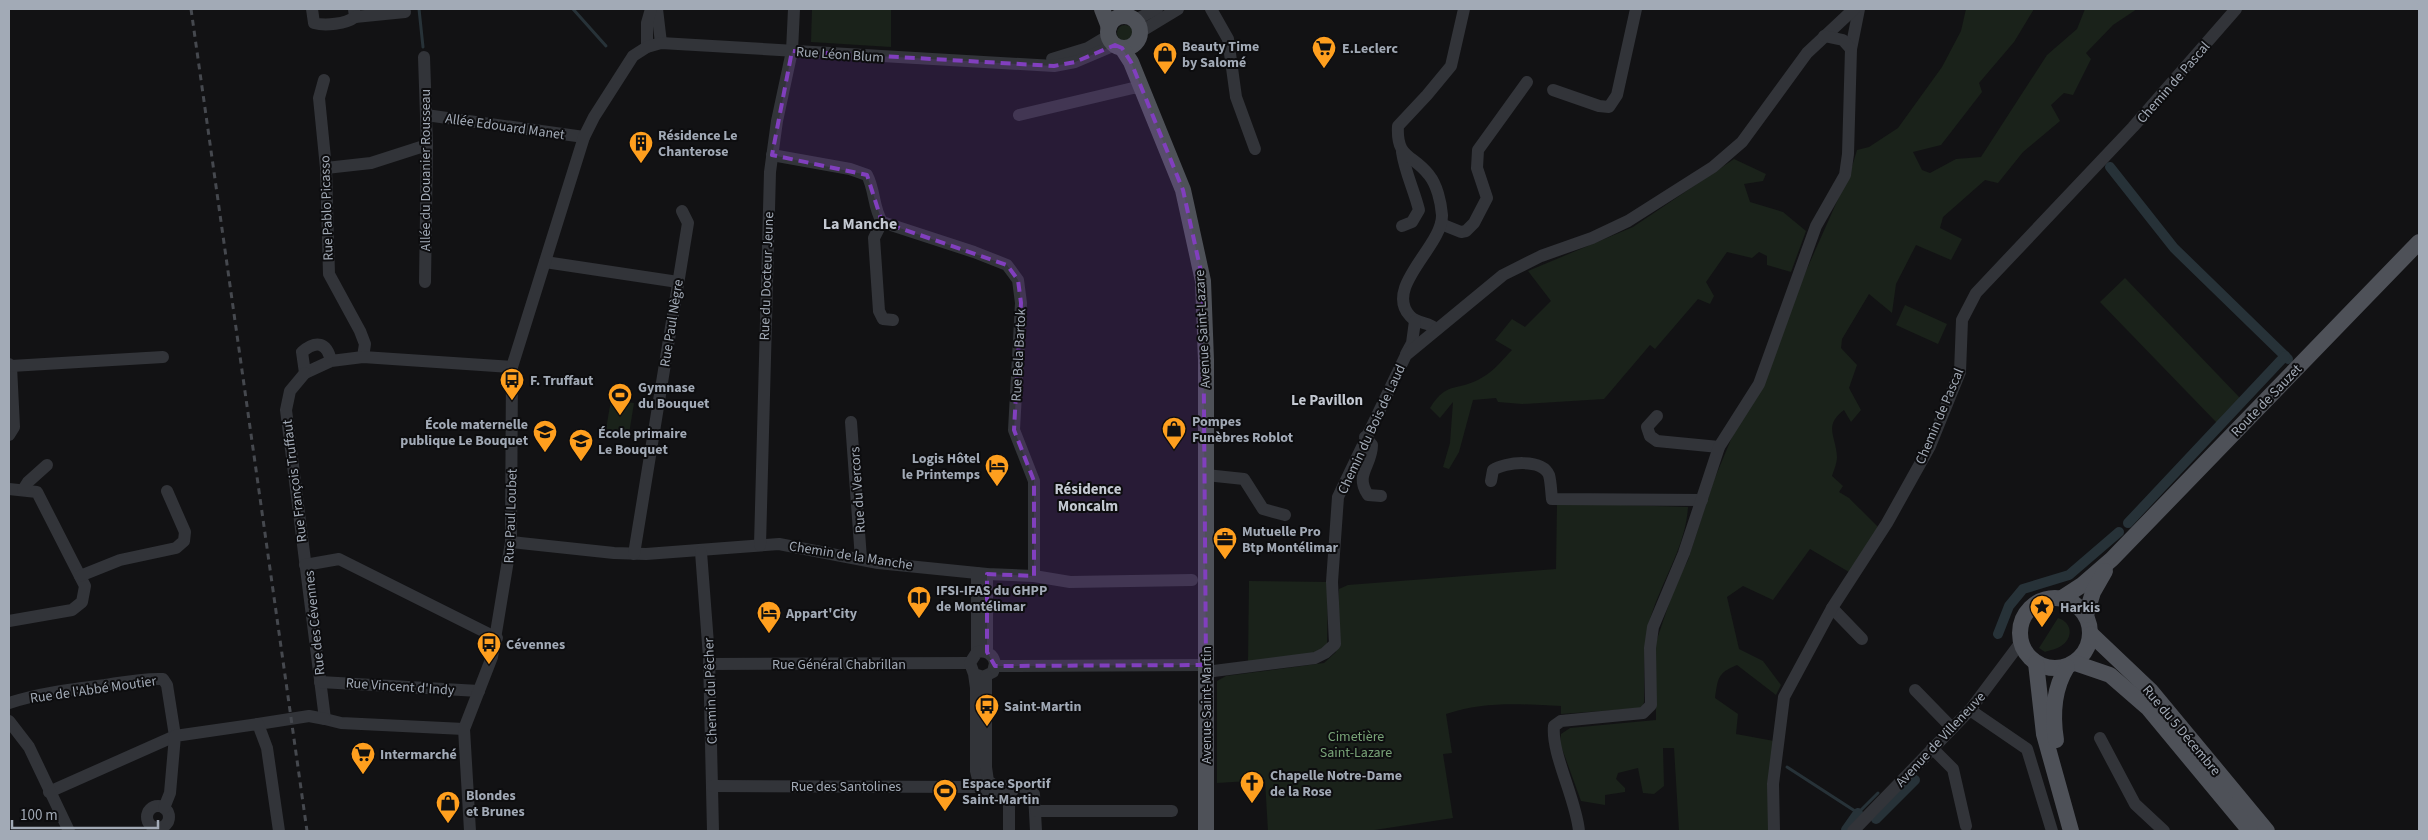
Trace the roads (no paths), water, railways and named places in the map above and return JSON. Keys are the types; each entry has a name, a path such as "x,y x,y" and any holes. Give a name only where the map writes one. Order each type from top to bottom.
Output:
{"main road":[{"name":"Avenue Saint-Lazare","path":"1102,9 1122,31 1141,88 1184,190 1203,281 1206,360 1206,475 1199,580"},
{"name":"Route de Sauzet","path":"2062,598 2082,585 2112,559 2419,242"},
{"name":"Route de Sauzet","path":"2086,615 2093,592 2112,559"},
{"name":"Avenue Saint-Martin","path":"1199,580 1206,668 1206,831"},
{"path":"2071,665 2056,668 2036,663 2024,650 2020,630 2023,618 2030,608 2045,599 2062,598 2072,601 2086,615 2091,634 2086,650 2058,681 2053,724 2061,766 2081,831"},
{"name":"Rue du 5 Décembre","path":"2091,634 2152,691 2267,831"},
{"path":"2036,663 2044,734 2071,831"},
{"name":"Rue du 5 Décembre","path":"2071,665 2110,675 2148,708 2250,831"}],"street":[{"path":"312,9 314,23 321,25 350,21 354,13 405,12"},
{"path":"647,47 647,23 651,9"},
{"path":"657,9 661,43"},
{"name":"Rue du Docteur Jeune","path":"760,545 769,181 777,121 792,51 794,9"},
{"path":"1122,31 1157,9"},
{"path":"1122,31 1178,9"},
{"path":"1211,9 1228,39 1236,97 1255,149"},
{"path":"1402,226 1412,222 1419,210 1397,138 1398,126 1451,66 1464,9"},
{"path":"1552,90 1599,106 1609,107 1617,95 1636,9"},
{"name":"Chemin du Bois de Laud","path":"1206,668 1315,658 1325,654 1335,644 1332,582 1338,497 1365,437 1406,355 1503,275 1541,256 1592,238 1628,221 1713,167 1742,142 1807,53 1850,15 1854,9"},
{"path":"1579,831 1574,802 1554,741 1554,726 1560,721 1643,713 1651,705 1650,648 1653,627 1684,553 1719,447 1759,384 1816,226 1845,175 1848,154 1851,48 1859,9"},
{"name":"Chemin de Pascal","path":"1774,831 1773,784 1784,697 1832,608 1887,524 1930,446 1960,372 1962,320 1976,293 2133,127 2236,9"},
{"name":"Rue Léon Blum","path":"647,47 661,43 1033,64 1088,48 1122,31"},
{"path":"1824,36 1843,40 1851,48"},
{"name":"Rue Paul Loubet","path":"470,831 464,729 480,691 497,638 511,542 512,367 584,137 594,117 633,56 647,47"},
{"name":"Allée du Douanier Rousseau","path":"424,57 427,146 425,282"},
{"name":"Rue Pablo Picasso","path":"324,80 319,98 326,168 329,274 360,331 365,344 364,357"},
{"path":"1440,224 1461,232 1466,231 1481,213 1487,198 1477,168 1478,150 1527,82"},
{"path":"1019,115 1133,88 1141,88"},
{"name":"Allée Edouard Manet","path":"426,116 584,137"},
{"path":"326,168 371,163 427,146"},
{"path":"1402,152 1430,175 1436,188 1442,215 1440,224 1404,292 1408,314 1415,320 1433,326 1436,329"},
{"path":"772,155 850,169 867,175 876,213 882,222 874,238 879,311 884,320 893,320"},
{"name":"Rue Paul Nègre","path":"634,554 688,223 682,211"},
{"name":"Rue Bela Bartok","path":"882,222 974,252 1007,265 1018,280 1021,302 1014,430 1034,481 1034,576"},
{"path":"545,262 678,282"},
{"path":"1406,355 1412,343 1415,320"},
{"path":"305,373 302,352 308,347 318,344 324,346 329,352 331,361"},
{"name":"Rue François Truffaut","path":"305,565 286,410 290,391 305,373 331,361 364,357 512,367"},
{"path":"9,435 14,427 10,365 164,358"},
{"path":"1657,416 1647,427 1650,436 1657,441 1719,447"},
{"name":"Rue du Vercors","path":"851,422 861,559"},
{"path":"1365,437 1372,445 1372,455 1363,471 1362,486 1368,495 1381,496"},
{"path":"1491,481 1493,470 1500,466 1530,464 1542,467 1548,474 1552,499 1702,500"},
{"path":"23,490 28,482 47,465"},
{"path":"1206,475 1244,480 1263,508 1285,515"},
{"path":"9,489 37,492 85,586 82,602 72,610 9,621"},
{"path":"80,576 120,560 169,550 184,541 185,532 167,491"},
{"name":"Chemin de la Manche","path":"511,542 634,554 701,552 760,545 793,545 861,559 982,574 1034,576 1070,582 1199,580"},
{"name":"Chemin du Pêcher","path":"701,552 709,664 713,831"},
{"name":"Rue des Cévennes","path":"325,720 305,565 339,559 497,638"},
{"path":"980,786 976,771 982,574"},
{"path":"1832,608 1862,639"},
{"name":"Avenue de Villeneuve","path":"1853,831 1970,710 2021,642"},
{"name":"Rue Général Chabrillan","path":"709,664 979,664"},
{"path":"979,664 993,672 995,666 1206,668"},
{"path":"979,664 988,781 995,786 1013,792 1028,787 1034,794 1036,831"},
{"name":"Rue de l'Abbé Moutier","path":"9,703 78,689 150,679 163,679 167,685 174,736"},
{"name":"Rue Vincent d'Indy","path":"320,682 480,691"},
{"path":"1915,690 1952,728"},
{"path":"1970,710 2027,749 2052,831"},
{"path":"49,792 174,736 309,716 341,723 464,729"},
{"path":"9,721 29,746 69,831"},
{"path":"258,724 267,748 280,831"},
{"path":"164,808 170,794 174,736"},
{"path":"2100,738 2135,804 2164,831"},
{"path":"1932,748 1953,769 1966,826"},
{"name":"Rue des Santolines","path":"712,786 980,786 986,790 1006,794 1013,792"},
{"path":"1009,831 1013,792"},
{"path":"1036,811 1172,811"}],"waterway":[{"path":"419,9 423,47"},
{"path":"573,9 606,46"},
{"path":"2110,167 2174,248 2288,359"},
{"path":"2128,523 2285,356"},
{"path":"1998,634 2009,606 2023,589 2069,575 2119,532"},
{"path":"1787,767 1858,813 1878,793"},
{"path":"1876,819 1915,780"},
{"path":"1846,830 1858,813"}],"railway":[{"path":"191,9 307,831"}],"place":[{"name":"E.Leclerc","path":"1324,69"},
{"name":"Beauty Time by Salomé","path":"1165,75"},
{"name":"Résidence Le Chanterose","path":"641,164"},
{"name":"F. Truffaut","path":"512,401"},
{"name":"Gymnase du Bouquet","path":"620,416"},
{"name":"Pompes Funèbres Roblot","path":"1174,450"},
{"name":"École maternelle publique Le Bouquet","path":"545,453"},
{"name":"École primaire Le Bouquet","path":"581,462"},
{"name":"Logis Hôtel le Printemps","path":"997,487"},
{"name":"Mutuelle Pro Btp Montélimar","path":"1225,560"},
{"name":"IFSI-IFAS du GHPP de Montélimar","path":"919,619"},
{"name":"Harkis","path":"2042,628"},
{"name":"Appart'City","path":"769,634"},
{"name":"Cévennes","path":"489,665"},
{"name":"Saint-Martin","path":"987,727"},
{"name":"Intermarché","path":"363,775"},
{"name":"Chapelle Notre-Dame de la Rose","path":"1252,804"},
{"name":"Espace Sportif Saint-Martin","path":"945,812"},
{"name":"Blondes et Brunes","path":"448,824"}],"district":[{"name":"La Manche","path":"860,223"},
{"name":"Le Pavillon","path":"1327,400"},
{"name":"Résidence Moncalm","path":"1088,498"}],"park label":[{"name":"Cimetière Saint-Lazare","path":"1356,744"}]}
